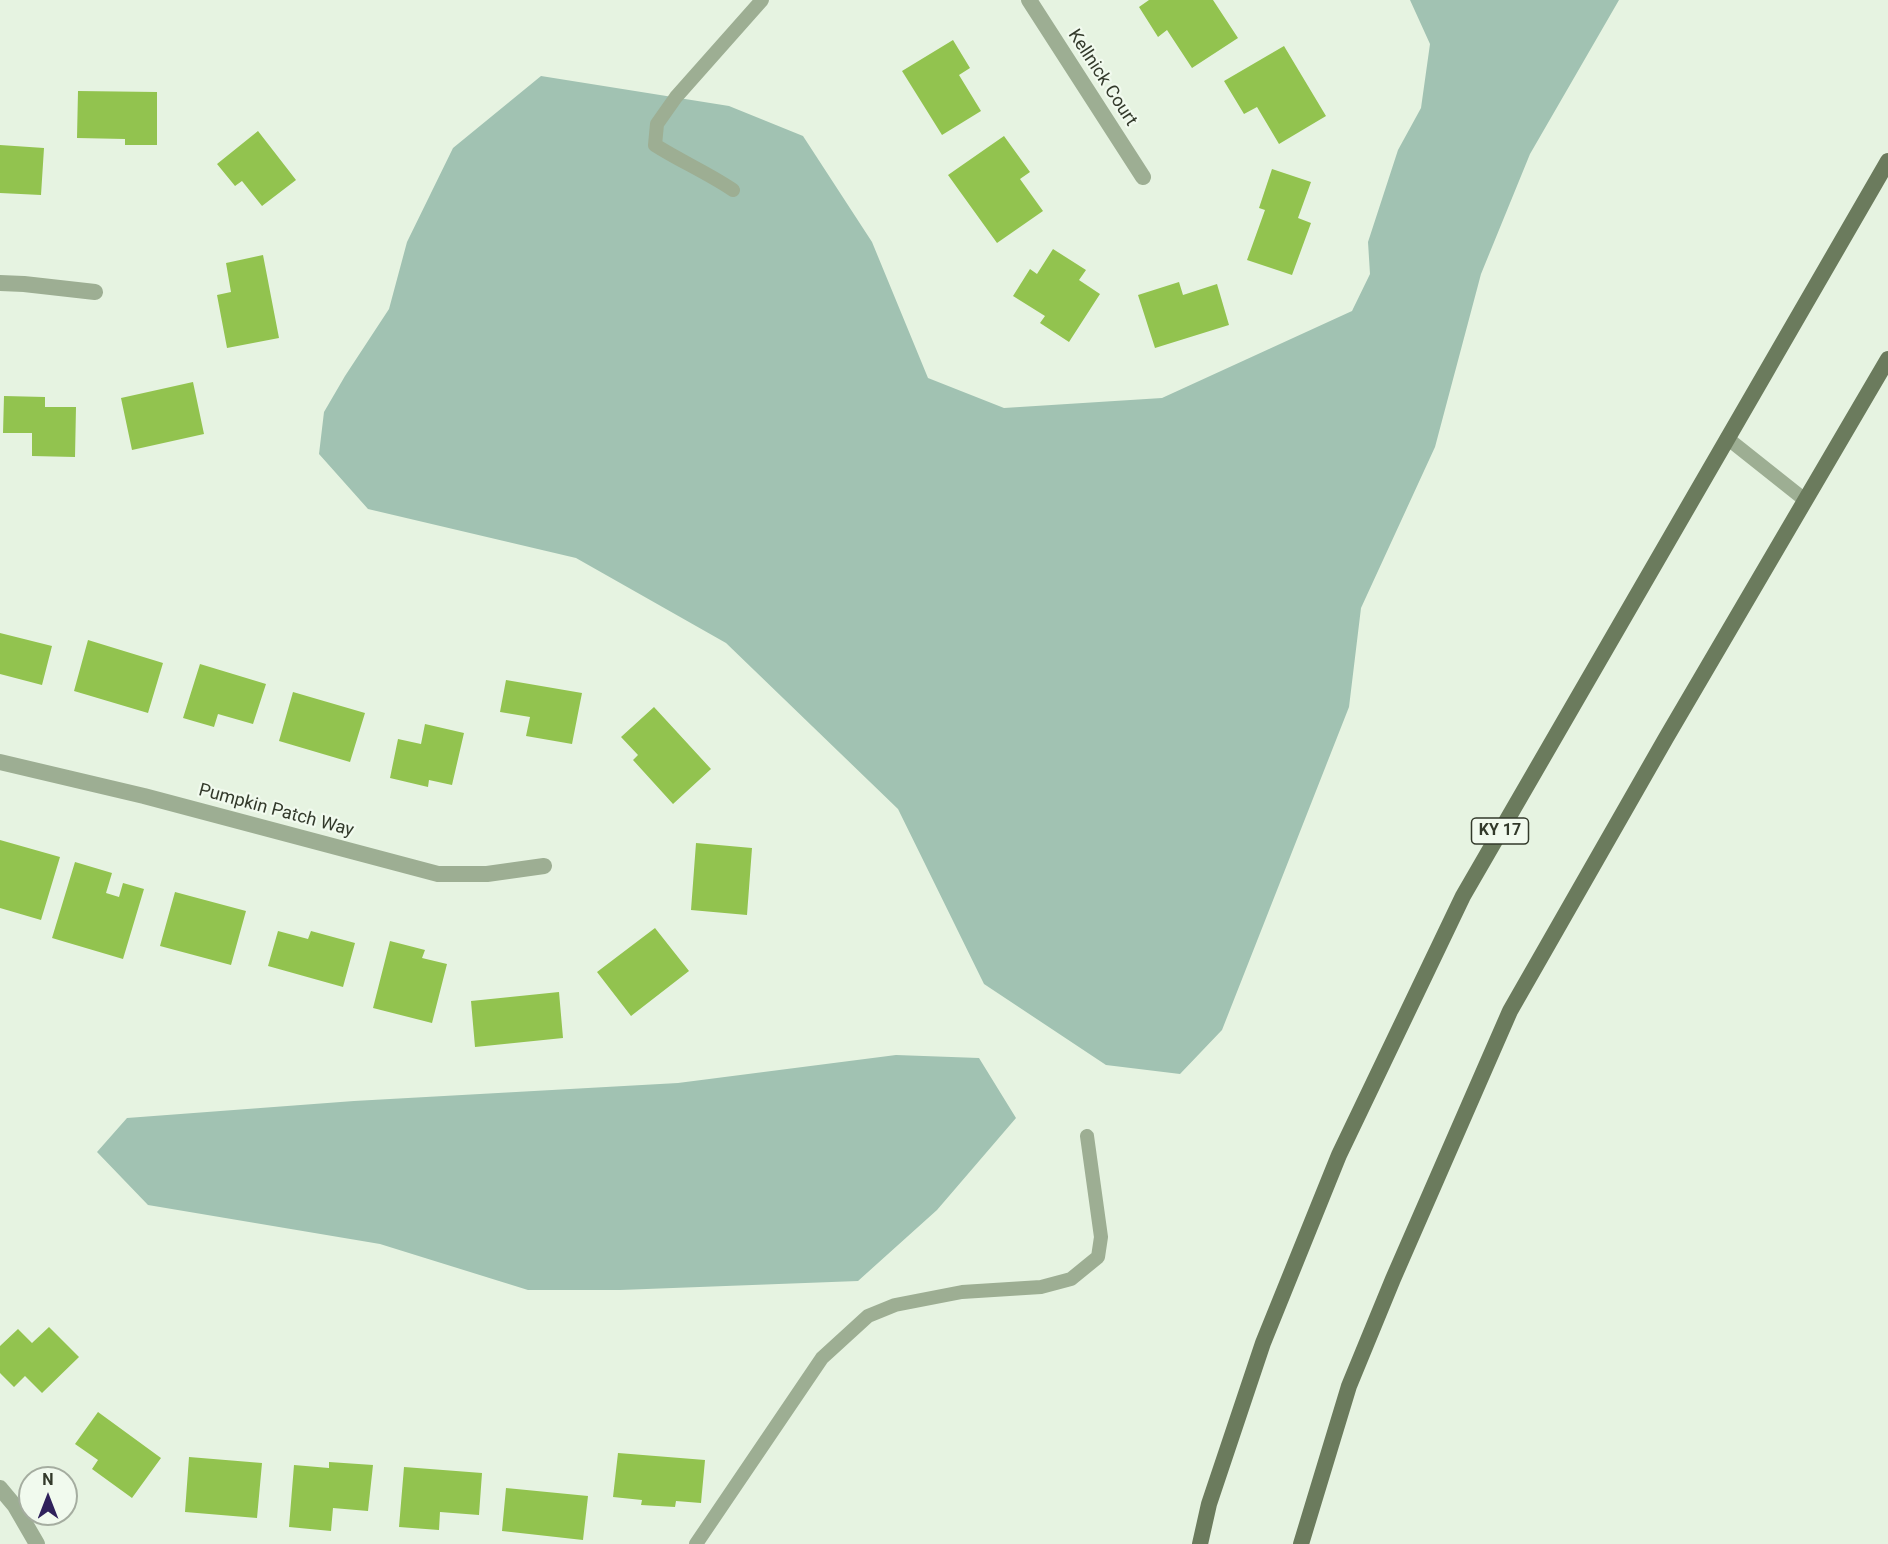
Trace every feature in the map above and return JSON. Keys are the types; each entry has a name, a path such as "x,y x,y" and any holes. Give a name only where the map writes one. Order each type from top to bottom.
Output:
{"main road":[{"name":"KY 17","path":"1200,1544 1209,1504 1263,1343 1344,1144 1463,896 1888,161"},
{"path":"1301,1544 1349,1386 1510,1011 1666,738 1888,359"}],"street":[{"name":"Kellnick Court","path":"1029,0 1143,177"},
{"path":"0,284 95,292"},
{"name":"Pumpkin Patch Way","path":"0,762 144,796 438,874 487,874 544,867"},
{"path":"0,1488 15,1506 37,1544"}],"lane":[{"path":"733,190 711,175 655,145 657,124 676,97 762,0"},
{"path":"1727,438 1805,500"},
{"path":"696,1544 822,1358 868,1316 895,1305 962,1292 1041,1287 1061,1282 1071,1279 1098,1257 1101,1237 1087,1136"}],"green space":[{"path":"1410,0 1619,0 1530,154 1481,274 1435,447 1361,608 1349,707 1222,1030 1180,1074 1106,1065 984,984 898,809 726,643 576,558 368,509 319,454 324,412 389,309 407,242 453,148 541,76 729,106 803,136 872,242 928,378 1004,408 1162,398 1352,311 1370,274 1368,242 1398,150 1421,108 1430,44"},
{"path":"896,1055 979,1058 1016,1118 937,1210 858,1281 620,1290 528,1290 380,1244 148,1205 97,1152 127,1118 354,1101 678,1083"}],"building":[{"path":"1149,0 1213,0 1238,38 1192,68 1167,30 1158,37 1139,7"},
{"path":"953,40 970,68 959,75 981,111 942,135 902,71"},
{"path":"1284,46 1326,116 1279,144 1257,107 1244,114 1224,81"},
{"path":"78,91 157,92 157,145 125,145 125,139 77,138"},
{"path":"258,131 296,180 262,206 242,181 235,186 217,164"},
{"path":"1004,136 1030,172 1020,179 1043,211 997,243 948,175"},
{"path":"0,145 44,148 41,195 0,193"},
{"path":"1272,169 1311,182 1298,218 1311,223 1292,275 1247,260 1265,210 1259,208"},
{"path":"1053,249 1086,270 1079,280 1100,294 1069,342 1040,323 1045,316 1013,296 1030,269 1037,274"},
{"path":"263,255 279,338 227,348 217,295 231,292 226,263"},
{"path":"1179,282 1183,295 1217,284 1229,325 1155,348 1138,295"},
{"path":"193,382 204,434 132,450 121,398"},
{"path":"4,396 45,397 45,407 76,407 75,457 32,456 32,433 3,433"},
{"path":"0,633 52,646 42,685 0,674"},
{"path":"88,640 163,663 148,713 74,691"},
{"path":"200,664 266,684 253,724 218,714 214,727 183,718"},
{"path":"506,680 582,693 572,744 526,736 530,717 500,712"},
{"path":"293,692 365,713 350,762 279,741"},
{"path":"654,707 711,769 673,804 633,760 638,755 621,737"},
{"path":"425,724 464,733 452,785 429,780 428,787 390,778 398,739 421,744"},
{"path":"0,840 60,857 41,920 0,908"},
{"path":"696,843 752,848 747,915 691,910"},
{"path":"75,862 112,873 106,893 119,897 123,883 144,889 123,959 52,938"},
{"path":"175,892 246,911 231,965 160,946"},
{"path":"655,928 689,971 631,1016 597,972"},
{"path":"278,931 308,939 311,931 355,943 343,987 268,966"},
{"path":"390,941 425,950 422,958 447,964 432,1023 373,1008"},
{"path":"559,992 563,1038 475,1047 471,1001"},
{"path":"49,1327 79,1357 42,1393 25,1376 14,1387 0,1373 0,1346 18,1329 32,1343"},
{"path":"98,1412 161,1458 132,1498 92,1469 98,1460 75,1444"},
{"path":"618,1453 705,1460 701,1503 676,1501 675,1507 641,1505 642,1500 613,1497"},
{"path":"189,1457 262,1463 257,1518 185,1512"},
{"path":"329,1462 373,1465 368,1511 333,1508 331,1531 289,1527 294,1465 329,1468"},
{"path":"404,1467 482,1473 479,1515 440,1512 439,1530 399,1527"},
{"path":"506,1488 588,1496 583,1540 502,1531"}]}
